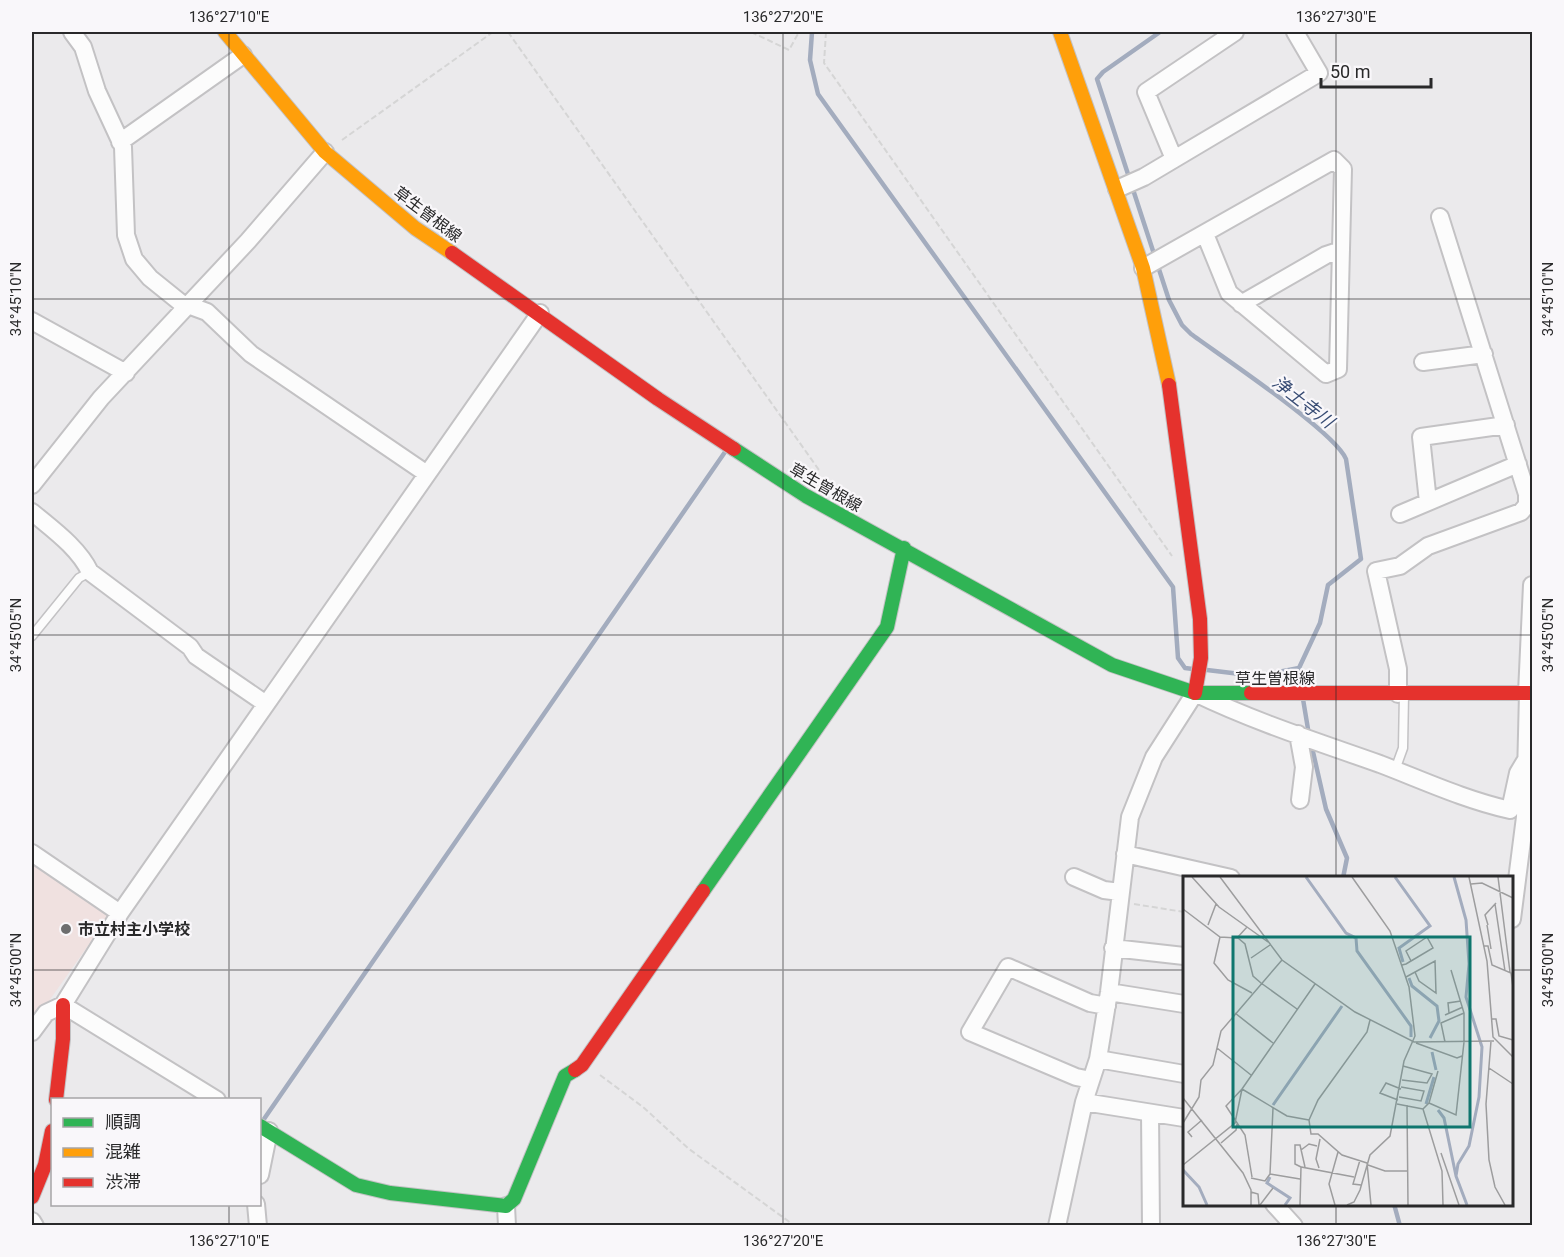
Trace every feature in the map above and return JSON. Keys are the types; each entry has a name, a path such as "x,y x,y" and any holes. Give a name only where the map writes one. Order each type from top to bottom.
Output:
{"street":[{"path":"72,32 83,47 97,91 120,142 126,177 126,235 135,259 150,278 187,306 207,312 251,354 427,474"},
{"path":"1057,1226 1084,1102 1098,1059 1108,999 1130,817 1154,757 1195,693 1201,658 1200,619 1172,400 1143,268 1060,32"},
{"path":"1174,159 1146,92 1235,32"},
{"path":"1117,189 1174,159 1319,73 1295,32"},
{"name":"草生曽根線","path":"224,34 325,152 415,228 540,313 658,399 740,455 806,496 904,548 1112,665 1195,693 1529,693"},
{"path":"120,142 243,55"},
{"path":"32,485 101,398 325,152"},
{"path":"1143,268 1334,160 1343,169 1338,369 1326,374 1229,293 1204,234"},
{"path":"1401,693 1398,669 1376,571 1400,566 1428,546 1530,507 1440,217"},
{"path":"1241,304 1326,255 1341,250"},
{"path":"56,1098 63,1039 63,1005 120,913 540,313"},
{"path":"32,321 126,373"},
{"path":"1423,362 1484,354"},
{"path":"1428,502 1421,437 1506,425"},
{"path":"1400,514 1518,464"},
{"path":"32,512 56,531 86,563 90,572 190,647 196,656 266,704"},
{"path":"261,1164 264,1129 356,1185 390,1193 506,1206 514,1200 566,1076 582,1065 887,627 904,548"},
{"path":"1513,911 1525,817 1533,585"},
{"path":"1195,693 1235,712 1480,803 1510,810 1518,773 1527,759"},
{"path":"1299,734 1304,767 1300,800"},
{"path":"32,853 120,913"},
{"path":"1125,854 1222,876"},
{"path":"1074,877 1120,896"},
{"path":"1113,948 1183,956"},
{"path":"1091,1080 1076,1077 970,1032 1008,967 1090,1003 1108,999 1183,1004"},
{"path":"32,1032 46,1013 63,1005"},
{"path":"63,1005 214,1098"},
{"path":"1098,1059 1183,1074"},
{"path":"1084,1102 1183,1118"},
{"path":"1150,1113 1152,1226"},
{"path":"32,1197 45,1165 51,1136"},
{"path":"256,1206 258,1226"},
{"path":"506,1206 507,1226"},
{"path":"1276,1206 1294,1226"},
{"path":"32,1221 35,1226"}],"lane":[{"path":"32,636 79,578 90,572"},
{"path":"1395,770 1403,748 1401,693"}],"path":[{"path":"325,152 493,32"},
{"path":"508,32 819,470"},
{"path":"751,32 789,50 799,32"},
{"path":"826,32 824,63 1173,558"},
{"path":"1120,896 1183,912"},
{"path":"582,1065 593,1070 643,1107 689,1149 795,1226"}],"shaded area":[{"name":"市立村主小学校","path":"32,859 108,911 109,916 32,1025"}],"waterway":[{"path":"812,32 810,60 818,94 1173,587 1178,658 1185,668 1193,669"},
{"name":"浄土寺川","path":"1160,32 1103,72 1097,79 1169,300 1182,325 1191,334 1300,413 1321,431 1346,459 1361,559 1328,585 1320,623 1299,668 1301,685"},
{"path":"264,1119 725,452"},
{"path":"1207,670 1257,676 1299,668"},
{"name":"浄土寺川","path":"1303,699 1309,735"},
{"name":"浄土寺川","path":"1311,743 1326,809 1347,858 1343,876"},
{"name":"浄土寺川","path":"1395,1206 1400,1226"}],"traffic: fast":[{"path":"734,449 806,496 1112,665 1195,693 1251,693"},
{"path":"703,891 887,627 904,548"},
{"path":"261,1127 356,1185 390,1193 506,1206 514,1199 565,1076 575,1070"}],"traffic: slow":[{"path":"225,32 325,152 415,228 452,253"},
{"path":"1060,32 1143,268 1169,385"}],"traffic: jam":[{"path":"452,253 658,399 734,449"},
{"path":"1169,385 1200,619 1201,658 1195,693"},
{"path":"1251,693 1532,693"},
{"path":"575,1070 582,1065 703,891"},
{"path":"56,1098 63,1039 63,1005"},
{"path":"32,1197 45,1165 51,1136"}],"place":[{"name":"市立村主小学校","path":"66,929"}]}
